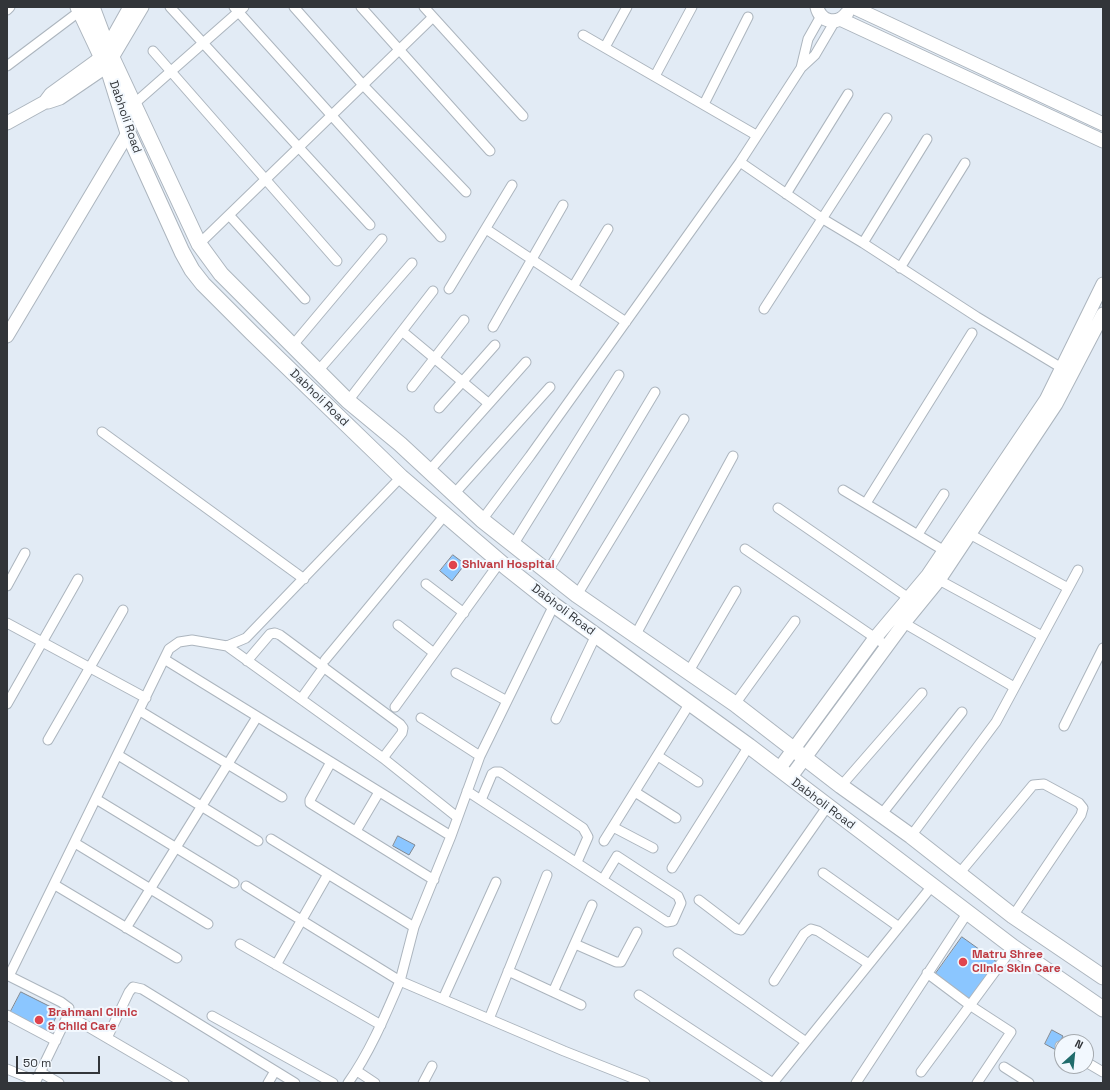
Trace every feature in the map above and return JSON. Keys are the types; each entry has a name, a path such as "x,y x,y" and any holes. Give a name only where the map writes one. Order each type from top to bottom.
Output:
{"main road":[{"name":"Dabholi Road","path":"83,8 107,57 134,103 199,244 221,274 348,401 429,470 482,520 577,595 636,634 735,704 841,786 911,836 958,875 1013,916 1103,977"},
{"name":"Dabholi Road","path":"107,57 128,133 182,252 192,270 252,333 401,477 500,562 554,605 749,746 827,807 932,886 940,890 1013,947 1103,1009"}],"street":[{"path":"7,10 10,7"},
{"path":"107,57 130,7"},
{"path":"7,123 45,102 60,98 107,57 142,7"},
{"path":"170,7 205,43 298,148 370,224"},
{"path":"294,7 363,85 466,192"},
{"path":"360,7 490,151"},
{"path":"424,7 523,116"},
{"path":"605,47 627,7"},
{"path":"655,76 692,7"},
{"path":"482,520 740,162 756,135 801,68 815,55 838,20 845,16 849,7"},
{"path":"853,7 1103,124"},
{"path":"7,66 83,8"},
{"path":"134,103 205,43 239,9 441,237"},
{"path":"819,11 825,19 838,20 1103,141"},
{"path":"801,68 808,39 819,11"},
{"path":"199,244 433,17"},
{"path":"704,104 748,17"},
{"path":"583,35 756,135"},
{"path":"153,51 337,261"},
{"path":"786,194 848,94"},
{"path":"764,309 887,118"},
{"path":"7,336 128,133"},
{"path":"863,242 927,139"},
{"path":"740,162 823,219 863,242 900,268 1068,372"},
{"path":"900,268 965,163"},
{"path":"449,289 512,185"},
{"path":"493,327 564,205"},
{"path":"229,215 305,299"},
{"path":"486,229 626,322"},
{"path":"573,287 608,229"},
{"path":"293,345 382,238"},
{"path":"318,371 412,263"},
{"path":"1094,328 1103,284"},
{"path":"348,401 434,291"},
{"path":"784,774 855,689 904,623 928,575 949,553 1032,431 1046,400 1068,372 1103,314"},
{"path":"412,388 464,320"},
{"path":"403,332 434,360 488,403"},
{"path":"866,503 972,333"},
{"path":"439,408 495,345"},
{"path":"429,470 526,362"},
{"path":"513,545 619,375"},
{"path":"454,494 550,387"},
{"path":"548,571 654,392"},
{"path":"577,595 684,419"},
{"path":"102,432 304,579"},
{"path":"636,634 732,456"},
{"path":"227,646 246,638 401,477"},
{"path":"843,490 949,553"},
{"path":"918,534 944,494"},
{"path":"778,508 914,602"},
{"path":"301,699 325,664 445,515"},
{"path":"964,531 1068,588"},
{"path":"745,549 887,646"},
{"path":"7,586 25,553"},
{"path":"800,753 844,681 875,638 939,580 949,553"},
{"path":"395,707 500,562"},
{"path":"911,836 989,732 1078,570"},
{"path":"7,704 78,579"},
{"path":"939,580 1042,636"},
{"path":"426,584 464,613"},
{"path":"689,671 736,591"},
{"path":"348,1083 357,1070 381,1025 400,980 414,927 452,836 457,817 480,756 554,605"},
{"path":"48,740 123,610"},
{"path":"735,704 795,621"},
{"path":"7,623 146,698"},
{"path":"904,623 1014,687"},
{"path":"398,625 434,654"},
{"path":"247,661 270,634 274,633 280,635 325,664 403,728 402,733 383,758"},
{"path":"556,718 596,635"},
{"path":"7,1069 35,1082 68,1015 68,1008 62,1002 8,976 55,885 169,649 179,642 192,640 227,646 383,758 457,817"},
{"path":"1064,726 1103,648"},
{"path":"164,659 452,836"},
{"path":"456,673 507,701"},
{"path":"844,681 855,689"},
{"path":"841,786 922,693"},
{"path":"604,841 690,703"},
{"path":"140,711 282,797"},
{"path":"881,816 962,712"},
{"path":"126,928 257,717"},
{"path":"421,718 480,756"},
{"path":"672,868 749,746"},
{"path":"118,754 258,841"},
{"path":"658,756 698,782"},
{"path":"331,762 310,800 310,803 434,880"},
{"path":"481,800 492,774 495,772 500,772 583,828 588,837 577,862"},
{"path":"958,875 1033,785 1044,784 1079,803 1084,808 1081,815 1013,916"},
{"path":"467,791 667,922 673,921 681,904 678,896 617,856 602,879"},
{"path":"356,831 379,792"},
{"path":"635,792 676,818"},
{"path":"96,798 234,883"},
{"path":"699,900 737,929 741,930 827,807"},
{"path":"613,827 653,848"},
{"path":"271,839 414,927"},
{"path":"74,843 208,924"},
{"path":"823,873 899,927"},
{"path":"276,965 328,874"},
{"path":"489,1019 548,875"},
{"path":"443,999 496,882"},
{"path":"55,885 177,958"},
{"path":"246,886 400,980 627,1080 645,1083"},
{"path":"639,995 773,1083 932,886"},
{"path":"553,992 592,905"},
{"path":"856,1083 968,912"},
{"path":"774,981 804,934 811,929 818,931 869,964"},
{"path":"575,944 616,962 621,962 637,932"},
{"path":"240,944 381,1025"},
{"path":"921,1072 1013,947"},
{"path":"678,954 806,1042"},
{"path":"508,971 581,1005"},
{"path":"927,973 971,1006 1011,1032 977,1083"},
{"path":"107,1038 129,992 133,987 142,989 295,1083"},
{"path":"7,1015 56,1041"},
{"path":"68,1015 184,1083"},
{"path":"212,1016 333,1083"},
{"path":"423,1083 432,1066"},
{"path":"1004,1067 1029,1083"},
{"path":"1094,1067 1103,1072"},
{"path":"357,1070 375,1083"},
{"path":"268,1083 275,1071"},
{"path":"40,1072 59,1083"}],"building":[{"path":"453,555 465,564 452,581 440,571"},
{"path":"398,836 415,845 409,855 393,846"},
{"path":"962,937 997,962 969,1001 934,976"},
{"path":"21,992 59,1011 48,1033 10,1013"},
{"path":"1052,1030 1059,1034 1054,1034 1054,1049 1045,1044"}],"place":[{"name":"Shivani Hospital","path":"453,565"},
{"name":"Matru Shree Clinic Skin Care","path":"963,962"},
{"name":"Brahmani Clinic & Child Care","path":"39,1020"}]}
